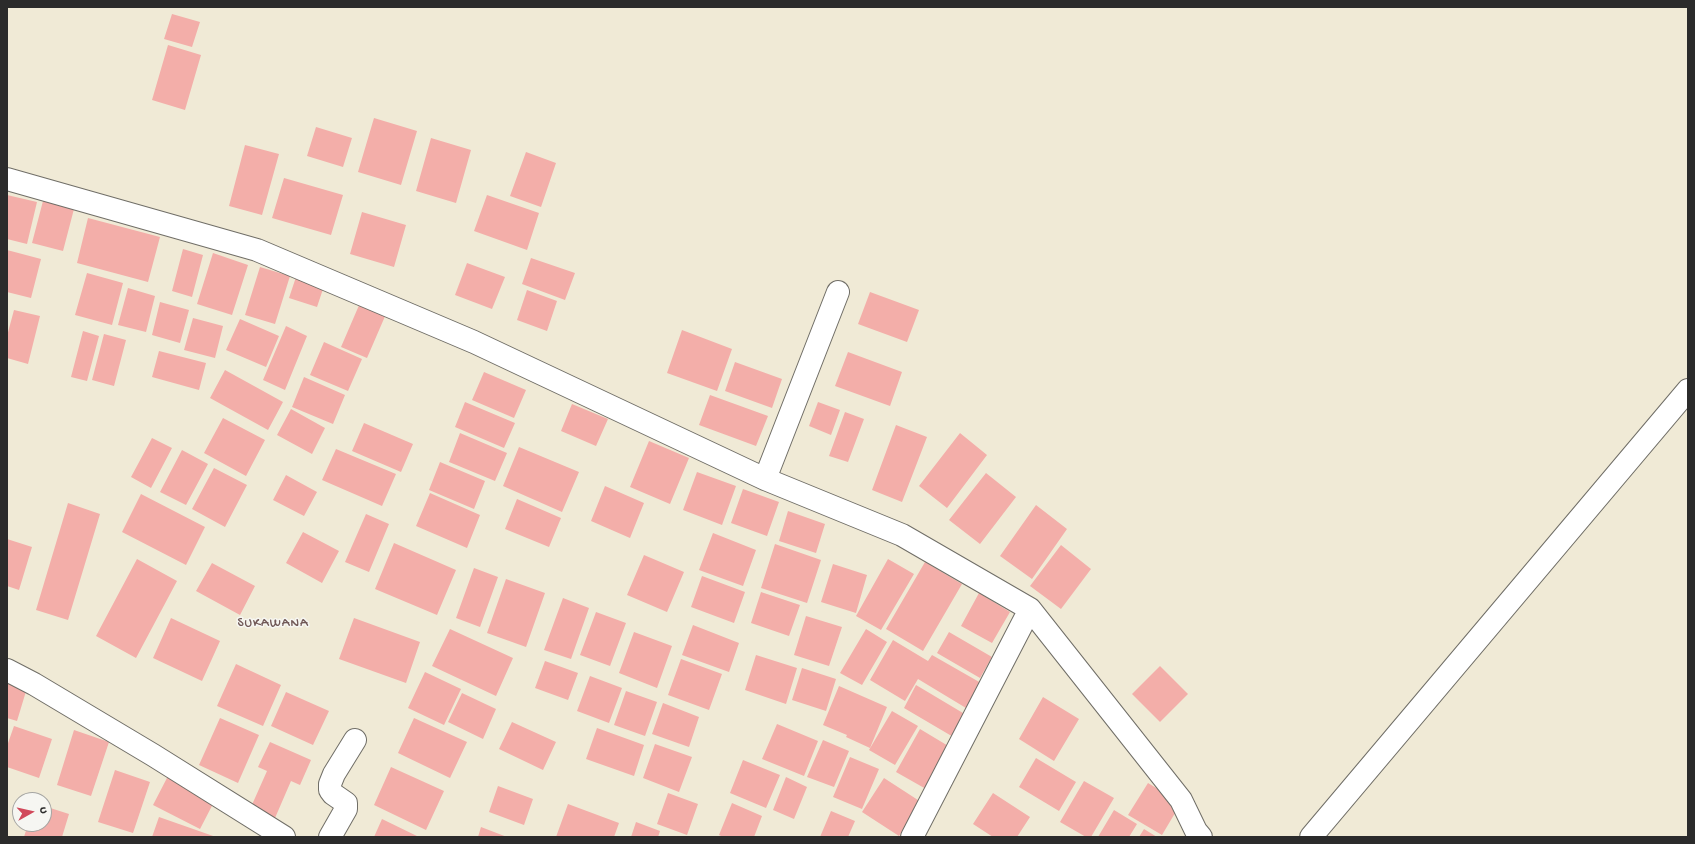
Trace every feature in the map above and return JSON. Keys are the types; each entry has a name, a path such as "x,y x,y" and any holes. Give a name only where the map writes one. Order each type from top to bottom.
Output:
{"street":[{"path":"7,179 257,250 474,342 766,479 902,535 1030,609 1181,800 1196,835"},
{"path":"766,479 838,292"},
{"path":"1311,837 1688,390"},
{"path":"912,837 1030,609"},
{"path":"7,670 34,684 140,747 284,837"},
{"path":"330,837 346,809 346,803 333,794 330,790 330,784 334,774 355,740"}],"building":[{"path":"172,14 200,22 192,47 164,39"},
{"path":"168,45 201,55 185,110 152,100"},
{"path":"374,118 417,131 401,185 358,172"},
{"path":"316,127 352,138 343,167 307,156"},
{"path":"431,138 471,150 456,203 416,191"},
{"path":"245,145 279,154 262,215 229,206"},
{"path":"526,152 556,163 541,207 510,196"},
{"path":"284,178 343,195 331,235 272,218"},
{"path":"7,195 37,202 27,244 7,239"},
{"path":"487,195 539,213 527,250 474,231"},
{"path":"43,201 74,209 63,251 32,243"},
{"path":"362,212 406,225 394,267 350,254"},
{"path":"88,218 160,237 148,282 77,263"},
{"path":"183,249 203,255 192,297 172,291"},
{"path":"7,250 41,259 31,298 7,292"},
{"path":"213,253 248,265 232,315 197,304"},
{"path":"531,258 575,273 565,300 522,284"},
{"path":"467,263 505,277 492,309 455,295"},
{"path":"260,267 290,276 275,324 245,315"},
{"path":"87,273 123,283 112,325 75,315"},
{"path":"296,277 324,286 317,307 289,298"},
{"path":"128,288 155,296 146,332 118,325"},
{"path":"527,290 557,301 547,331 517,320"},
{"path":"870,292 919,310 907,342 858,324"},
{"path":"160,302 189,310 180,343 152,335"},
{"path":"360,303 386,314 367,358 341,347"},
{"path":"14,310 40,316 28,364 7,358 7,336"},
{"path":"193,318 223,326 215,358 184,350"},
{"path":"240,319 279,336 266,367 226,350"},
{"path":"286,326 307,336 285,390 263,380"},
{"path":"682,330 732,349 717,391 667,373"},
{"path":"83,331 99,336 87,381 71,377"},
{"path":"104,334 126,340 114,386 92,380"},
{"path":"324,342 362,359 348,391 310,375"},
{"path":"159,351 206,363 199,390 152,377"},
{"path":"848,352 902,372 890,406 835,386"},
{"path":"735,362 782,379 772,408 725,391"},
{"path":"225,370 283,402 268,430 210,398"},
{"path":"484,372 526,390 514,418 472,400"},
{"path":"304,377 345,395 333,424 292,407"},
{"path":"710,395 768,416 756,446 699,425"},
{"path":"465,402 515,423 504,448 455,427"},
{"path":"818,402 840,410 831,435 809,426"},
{"path":"572,404 608,419 596,446 561,431"},
{"path":"291,409 325,428 312,454 277,435"},
{"path":"845,412 864,419 848,462 829,456"},
{"path":"223,418 265,440 246,476 204,453"},
{"path":"364,423 413,444 401,472 352,451"},
{"path":"896,425 927,437 902,502 872,490"},
{"path":"460,433 507,453 495,481 449,462"},
{"path":"960,433 987,455 947,508 919,486"},
{"path":"152,438 172,448 151,488 131,477"},
{"path":"649,441 689,458 670,504 630,487"},
{"path":"519,447 579,472 562,512 503,486"},
{"path":"336,449 396,474 382,506 322,480"},
{"path":"182,450 208,464 186,505 160,492"},
{"path":"440,462 485,481 474,509 429,490"},
{"path":"214,468 247,485 225,527 192,509"},
{"path":"697,472 736,486 722,525 683,510"},
{"path":"986,473 1016,497 980,544 949,520"},
{"path":"286,475 317,492 304,516 273,500"},
{"path":"605,486 644,503 630,538 591,521"},
{"path":"743,489 779,502 767,536 731,523"},
{"path":"430,493 480,515 467,548 416,526"},
{"path":"141,494 205,527 186,565 122,532"},
{"path":"517,499 561,518 549,547 505,529"},
{"path":"68,503 100,514 68,620 36,610"},
{"path":"1036,505 1067,529 1032,579 1000,556"},
{"path":"788,511 825,524 816,553 779,541"},
{"path":"366,514 389,524 369,572 345,562"},
{"path":"303,532 339,551 322,583 286,563"},
{"path":"713,533 756,550 743,586 699,570"},
{"path":"7,539 32,547 19,590 7,586"},
{"path":"394,543 456,570 437,615 375,589"},
{"path":"775,544 821,560 807,603 761,588"},
{"path":"1061,545 1091,569 1061,609 1030,586"},
{"path":"644,555 684,572 667,612 627,595"},
{"path":"137,559 177,581 136,658 96,636"},
{"path":"888,559 914,574 881,630 856,616"},
{"path":"925,562 962,584 923,651 886,629"},
{"path":"212,563 255,586 240,615 196,591"},
{"path":"833,564 867,575 856,613 821,602"},
{"path":"474,568 498,577 480,627 456,618"},
{"path":"702,576 745,592 734,623 691,607"},
{"path":"506,579 545,593 526,647 487,633"},
{"path":"761,592 800,605 789,636 751,623"},
{"path":"979,593 1010,612 992,643 961,626"},
{"path":"563,598 589,608 571,659 544,650"},
{"path":"596,612 626,623 610,666 580,655"},
{"path":"806,616 842,627 829,666 794,655"},
{"path":"171,618 220,641 202,681 153,658"},
{"path":"354,618 420,642 406,683 339,659"},
{"path":"693,625 739,643 729,672 682,655"},
{"path":"450,629 513,658 496,696 432,666"},
{"path":"866,629 887,642 862,685 840,673"},
{"path":"634,632 672,646 657,688 619,673"},
{"path":"949,632 992,657 980,678 937,653"},
{"path":"893,640 928,661 932,655 981,683 966,708 918,679 905,701 870,680"},
{"path":"756,655 797,668 786,704 745,690"},
{"path":"681,659 722,674 709,710 668,695"},
{"path":"545,661 578,673 568,700 535,688"},
{"path":"236,664 281,685 263,726 217,706"},
{"path":"1160,666 1188,694 1160,722 1132,694"},
{"path":"802,668 836,679 826,711 792,700"},
{"path":"425,672 461,689 444,725 408,708"},
{"path":"590,676 622,688 609,723 577,711"},
{"path":"7,682 27,688 17,721 7,718"},
{"path":"916,685 968,716 955,738 904,708"},
{"path":"839,686 887,707 870,748 846,737 847,735 823,725"},
{"path":"626,691 657,702 645,736 614,725"},
{"path":"286,692 329,711 313,745 271,726"},
{"path":"462,693 496,709 483,739 448,722"},
{"path":"1043,697 1079,719 1054,761 1019,739"},
{"path":"663,703 699,717 689,747 652,734"},
{"path":"892,711 918,726 895,765 869,750"},
{"path":"220,718 259,735 238,783 199,765"},
{"path":"414,718 467,742 450,778 398,753"},
{"path":"512,722 556,742 543,770 499,749"},
{"path":"777,724 818,741 804,776 762,759"},
{"path":"14,726 52,739 39,778 7,767 7,746"},
{"path":"597,728 644,745 634,776 586,759"},
{"path":"920,729 950,747 926,789 896,772"},
{"path":"74,730 109,742 91,796 57,785"},
{"path":"823,740 849,751 834,787 807,777"},
{"path":"270,742 311,760 300,785 291,781 275,818 251,807 267,771 258,767"},
{"path":"655,744 692,757 679,792 643,778"},
{"path":"850,757 879,769 862,809 833,797"},
{"path":"1036,758 1076,782 1059,811 1019,787"},
{"path":"743,760 780,775 766,808 730,793"},
{"path":"391,767 444,791 426,830 374,805"},
{"path":"115,770 150,782 133,833 98,822"},
{"path":"168,776 215,800 200,829 153,805"},
{"path":"786,777 807,787 794,819 773,810"},
{"path":"884,778 921,802 899,836 862,812"},
{"path":"1084,781 1114,798 1091,837 1086,837 1060,822"},
{"path":"1148,783 1181,803 1162,835 1128,815"},
{"path":"498,786 533,799 524,825 489,812"},
{"path":"668,793 698,804 687,835 657,824"},
{"path":"993,793 1030,817 1017,837 993,837 973,824"},
{"path":"732,803 762,816 754,837 723,837 719,835"},
{"path":"568,804 619,823 614,837 556,837"},
{"path":"52,809 69,814 62,837 24,837 26,832 52,832"},
{"path":"1114,810 1137,824 1129,837 1098,837"},
{"path":"831,811 855,821 848,837 820,837"},
{"path":"159,817 216,837 152,837"},
{"path":"382,819 419,837 374,837"},
{"path":"636,822 660,831 658,837 631,837"},
{"path":"481,827 507,837 478,837"},
{"path":"1144,829 1157,837 1139,837"}],"district":[{"name":"SUKAWANA","path":"273,624"}]}
